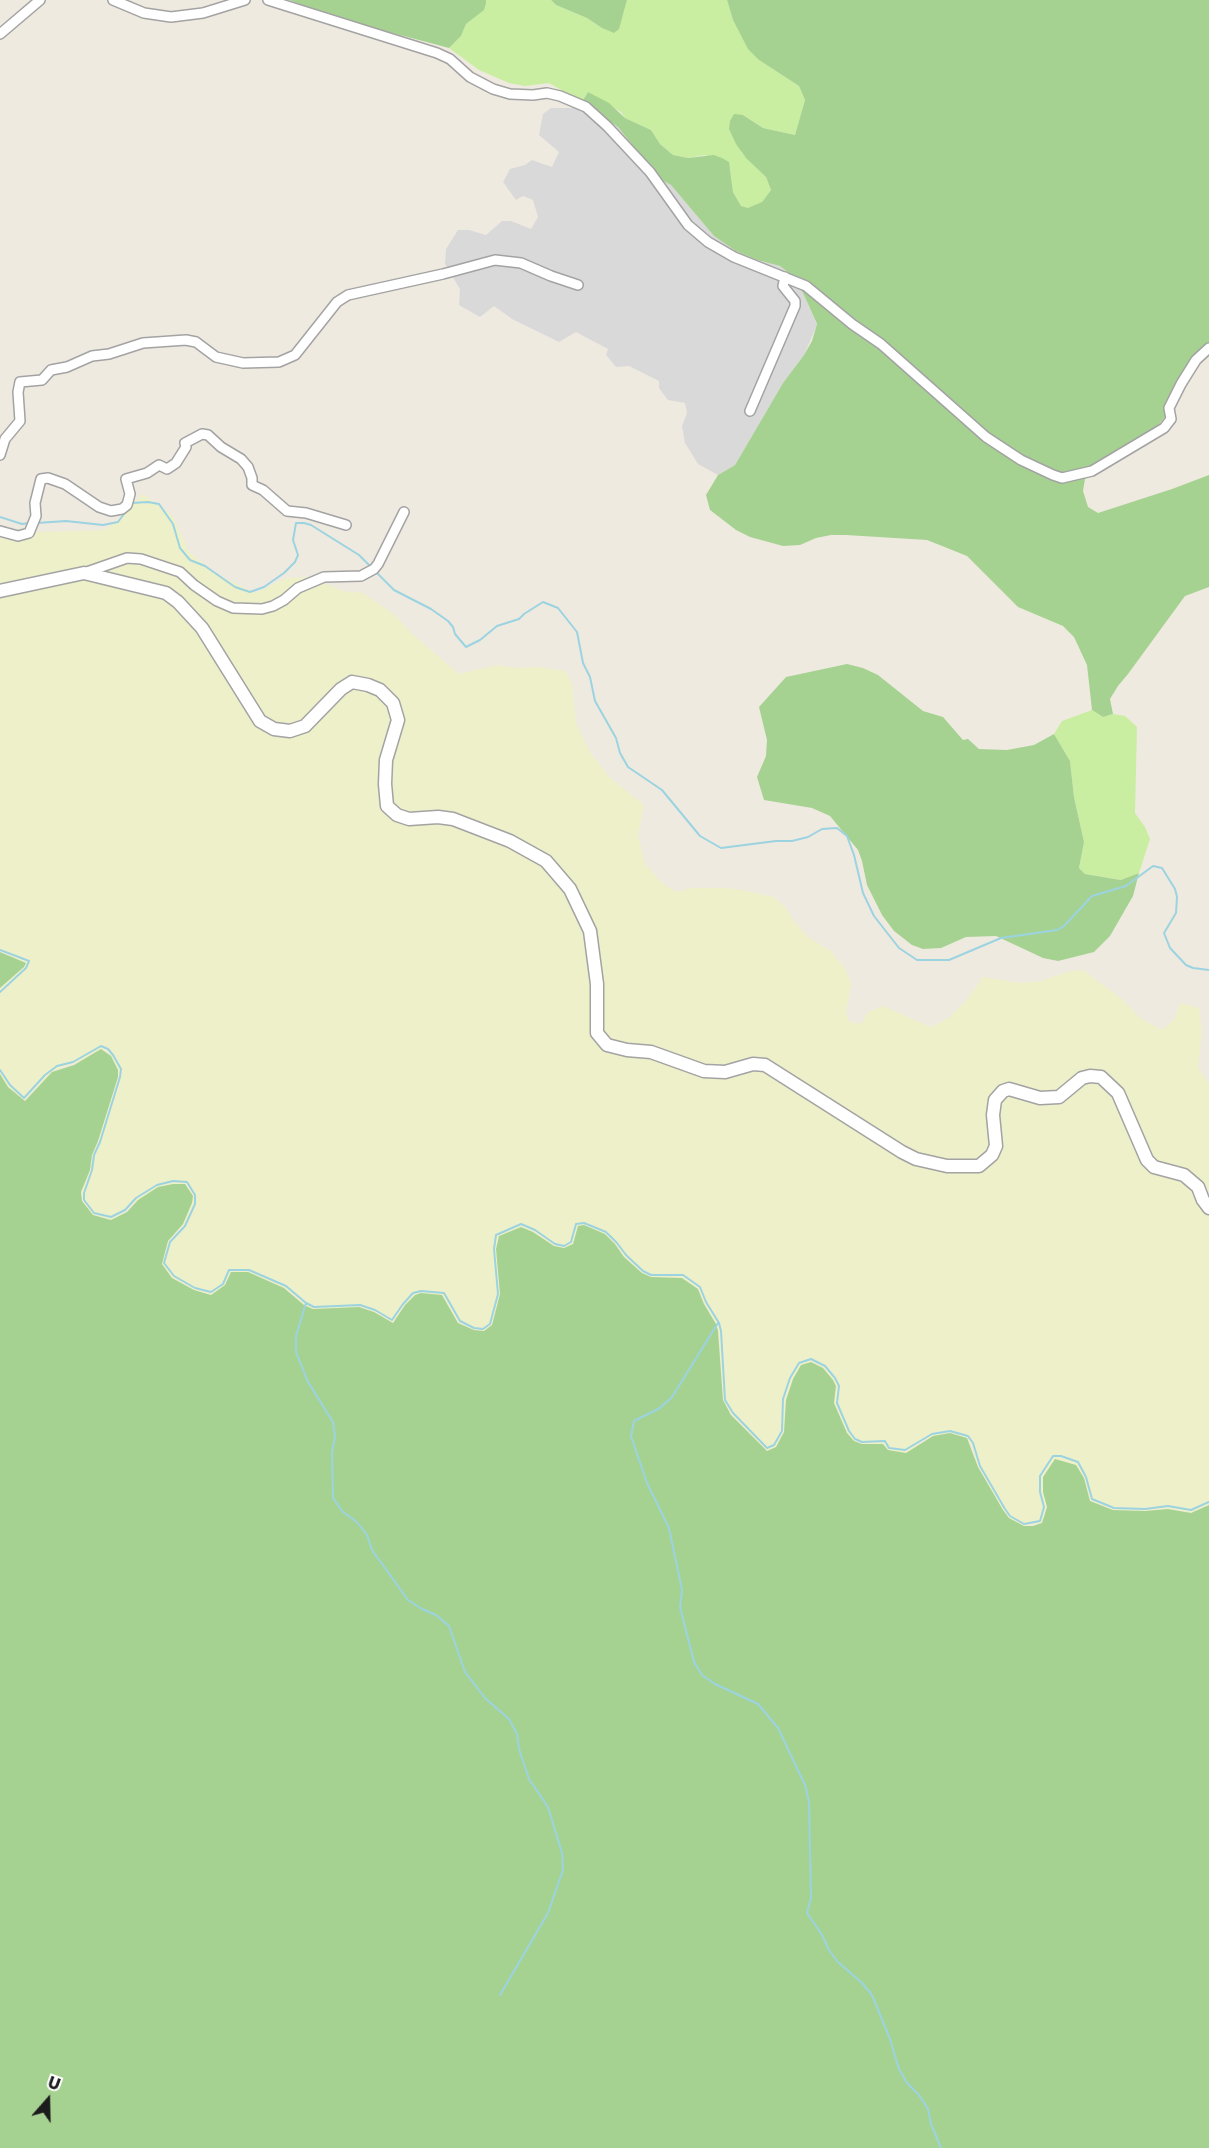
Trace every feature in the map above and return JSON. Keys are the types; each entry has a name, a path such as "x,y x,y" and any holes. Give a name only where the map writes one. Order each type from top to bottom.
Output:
{"street":[{"path":"0,34 40,0"},
{"path":"113,0 144,13 171,17 203,13 245,0"},
{"path":"268,0 437,53 450,59 470,76 493,89 510,94 546,93 576,101 593,113 650,172 690,228 708,242 725,252 806,286 852,324 881,344 963,418 1002,448 1035,468 1062,478 1100,468 1164,428 1172,419 1169,408 1181,384 1196,360 1209,348"},
{"path":"0,455 5,440 20,421 18,392 20,382 42,380 51,370 67,367 92,356 109,354 144,343 186,340 196,342 216,357 243,363 279,362 295,356 337,302 348,295 495,260 521,263 578,285"},
{"path":"750,411 795,306 795,302 784,289 785,277"},
{"path":"0,531 18,536 29,533 36,516 35,503 41,479 48,478 65,484 99,507 111,511 122,508 127,505 130,494 126,479 147,473 159,465 166,468 176,463 186,447 185,443 202,434 208,435 221,447 241,459 252,478 252,485 263,490 287,512 306,513 346,525"},
{"path":"0,591 84,573 127,558 141,559 180,572 217,601 233,608 262,609 273,606 298,588 324,577 361,576 374,569 404,512"},
{"path":"84,573 166,593 178,602 202,627 260,721 274,729 290,731 304,726 341,689 352,682 380,690 393,703 398,720 386,760 387,806 397,815 409,819 431,817 453,819 510,841 546,861 570,889 590,931 597,984 597,1033 607,1045 651,1052 704,1071 725,1072 753,1064 765,1065 902,1152 916,1159 947,1166 979,1166 992,1155 996,1146 993,1115 995,1100 1003,1091 1009,1089 1040,1098 1059,1097 1082,1078 1101,1077 1118,1093 1147,1160 1154,1167 1184,1175 1198,1187 1209,1208"}],"shaded area":[{"path":"582,102 618,127 638,152 640,169 671,185 714,236 757,260 780,266 790,274 803,293 817,325 804,355 783,383 735,465 718,475 698,464 685,443 682,426 687,413 685,403 668,400 659,388 659,381 629,366 616,367 606,355 608,349 576,332 559,342 512,319 494,306 480,317 459,305 460,289 445,264 446,249 458,230 469,230 486,235 502,221 511,221 531,229 538,217 533,200 523,196 516,200 503,182 510,169 525,165 532,160 552,167 559,152 539,135 543,114 551,108 574,108"}],"green space":[{"path":"289,0 486,0 486,3 484,10 466,24 461,36 449,48 340,19"},
{"path":"486,0 551,0 556,5 587,18 602,28 623,14 627,0 727,0 733,20 759,60 799,86 805,100 795,135 763,128 743,115 741,152 766,177 771,190 762,202 748,209 741,206 733,192 730,169 705,155 688,158 673,155 660,144 651,130 625,118 621,112 588,92 582,102 549,83 525,86 509,83 479,70 449,48 461,36 466,24 478,14"},
{"path":"551,0 627,0 619,29 614,33 556,5"},
{"path":"727,0 1209,0 1209,354 1199,364 1176,403 1151,434 1085,479 1083,491 1088,507 1098,513 1209,475 1209,587 1185,596 1110,699 1113,714 1103,717 1092,710 1087,665 1074,637 1063,626 1018,607 967,556 927,540 846,535 831,535 800,545 783,546 750,537 736,530 710,510 706,495 718,475 735,465 783,383 804,355 812,341 817,324 803,293 790,274 780,266 736,251 714,236 671,185 640,169 638,152 618,127 582,102 588,92 609,103 625,118 651,130 660,144 673,155 688,158 714,155 722,158 729,162 733,192 741,206 748,208 762,202 771,190 766,177 746,158 736,144 729,129 730,121 734,114 743,115 763,128 795,135 805,100 799,86 759,60 748,49 733,20"},
{"path":"143,494 173,516 189,552 218,575 256,593 286,578 309,577 343,591 363,593 395,615 410,632 459,674 497,665 565,671 572,684 576,723 590,752 609,777 644,805 638,835 645,864 664,885 677,892 692,888 726,888 774,897 785,907 809,938 831,951 846,970 851,984 846,1013 849,1021 861,1024 868,1012 883,1006 931,1027 947,1019 965,1002 983,977 1020,983 1041,981 1070,971 1083,970 1123,1000 1140,1018 1162,1030 1174,1020 1181,1003 1199,1008 1202,1032 1198,1068 1209,1083 1209,1505 1191,1513 1168,1509 1113,1510 1090,1501 1086,1485 1043,1492 1047,1507 1042,1523 1024,1526 1009,1518 1003,1510 978,1467 971,1444 926,1439 906,1453 887,1450 883,1444 862,1444 854,1441 847,1433 834,1403 836,1386 786,1400 787,1416 781,1440 776,1447 767,1451 731,1415 723,1400 718,1331 698,1289 682,1278 651,1277 642,1273 624,1257 615,1244 578,1226 573,1244 564,1248 554,1246 527,1229 496,1249 500,1294 492,1325 484,1331 474,1330 458,1323 442,1295 405,1305 393,1323 374,1312 359,1307 313,1309 304,1305 291,1293 231,1273 225,1285 211,1295 194,1290 172,1278 162,1264 168,1241 179,1230 185,1184 165,1185 111,1220 93,1215 86,1209 81,1192 114,1092 118,1070 111,1056 107,1051 58,1069 24,1101 8,1087 0,1074 0,988 24,967 6,953 0,952 0,538 21,542 36,532 104,530 119,519"},
{"path":"847,664 878,675 923,711 943,717 963,740 968,739 979,749 1007,750 1034,745 1054,734 1070,761 1074,797 1084,842 1079,868 1085,874 1121,880 1139,873 1133,896 1110,936 1094,952 1058,961 1043,958 996,936 966,937 941,948 923,949 912,945 894,931 882,915 867,885 858,850 830,816 812,808 764,800 757,777 766,756 767,740 759,707 786,677"},
{"path":"1092,710 1103,717 1113,714 1125,716 1137,727 1135,813 1150,839 1139,873 1122,880 1085,874 1079,868 1084,842 1074,797 1070,761 1054,734 1062,721"},
{"path":"0,952 26,963 0,988"},
{"path":"101,1049 111,1056 118,1070 118,1077 92,1155 90,1170 81,1192 82,1201 93,1215 111,1220 127,1212 138,1200 158,1187 185,1184 193,1196 192,1203 183,1224 168,1241 162,1264 172,1278 194,1290 211,1295 225,1285 231,1272 248,1272 284,1288 304,1305 313,1309 359,1307 374,1312 393,1323 415,1295 421,1293 442,1295 458,1323 474,1330 484,1331 492,1325 500,1294 496,1249 499,1236 521,1227 554,1246 564,1248 573,1244 578,1226 584,1225 605,1234 624,1257 642,1273 651,1277 682,1278 698,1289 718,1331 723,1400 731,1415 767,1451 776,1447 784,1432 786,1400 793,1379 801,1365 811,1362 823,1368 833,1380 836,1386 834,1403 847,1433 854,1441 862,1444 883,1444 888,1450 906,1453 933,1436 950,1433 967,1438 978,1467 1003,1510 1009,1518 1024,1526 1042,1523 1047,1507 1043,1492 1043,1477 1055,1459 1076,1465 1084,1478 1090,1501 1113,1510 1168,1509 1191,1513 1209,1505 1209,2148 0,2148 0,1074 8,1087 25,1101 52,1072 74,1065"}],"waterway":[{"path":"130,505 148,502 159,504 173,524 180,548 190,560 205,566 235,587 250,592 264,587 295,562 298,555 293,540 296,523 311,525 359,555 372,568"},
{"path":"37,523 66,521 103,525 118,522 127,510"},
{"path":"0,517 22,524 29,523"},
{"path":"376,572 394,590 431,609 448,621 466,647 480,640 497,626 519,619 543,602 558,608 577,632 583,663 590,677 595,701 616,738 620,753 628,767 662,790 700,836 721,848 792,841 808,837 822,829 837,828 847,836 863,893 874,916 899,948 917,960 949,960 1001,938 1057,930 1064,926 1092,896 1126,886 1153,866 1162,868 1175,889 1177,897 1176,913 1164,933 1170,948 1186,965 1209,970"},
{"path":"0,950 29,961 26,968 0,992"},
{"path":"0,1070 10,1085 24,1098 45,1075 57,1066 73,1062 101,1046 108,1049 121,1069 120,1077 94,1155 84,1200 94,1213 111,1217 125,1210 136,1198 157,1185 173,1181 187,1182 195,1195 195,1204 185,1226 170,1242 164,1263 174,1276 195,1288 211,1292 223,1284 229,1270 249,1270 286,1286 314,1307 360,1305 375,1310 392,1320 413,1293 421,1291 444,1293 460,1321 474,1328 483,1329 490,1324 498,1294 494,1249 496,1235 521,1224 535,1230 555,1244 564,1246 571,1242 576,1224 584,1223 606,1232 643,1271 651,1275 683,1275 700,1287 721,1331 725,1400 733,1413 767,1448 774,1445 782,1431 783,1399 790,1378 799,1363 811,1359 825,1366 835,1378 839,1386 837,1403 855,1439 862,1442 885,1441 889,1448 905,1450 932,1434 950,1431 968,1436 973,1443 980,1466 1005,1509 1010,1516 1024,1524 1040,1521 1044,1507 1040,1492 1040,1476 1053,1456 1061,1456 1078,1462 1086,1477 1092,1499 1114,1508 1145,1509 1168,1506 1191,1510 1209,1502"},
{"path":"306,1303 296,1336 296,1352 308,1382 333,1422 335,1437 332,1452 333,1498 343,1512 357,1522 367,1535 372,1550 408,1600 436,1615 449,1626 465,1672 485,1698 509,1719 517,1734 519,1749 529,1779 548,1807 562,1853 563,1870 548,1913 500,1995"},
{"path":"718,1323 672,1397 660,1408 634,1421 631,1436 647,1483 669,1528 682,1590 680,1607 694,1662 702,1675 715,1684 758,1704 778,1728 805,1785 809,1802 811,1898 807,1913 838,1962 872,1995 890,2039 899,2069 928,2109 931,2124 941,2148"}]}
